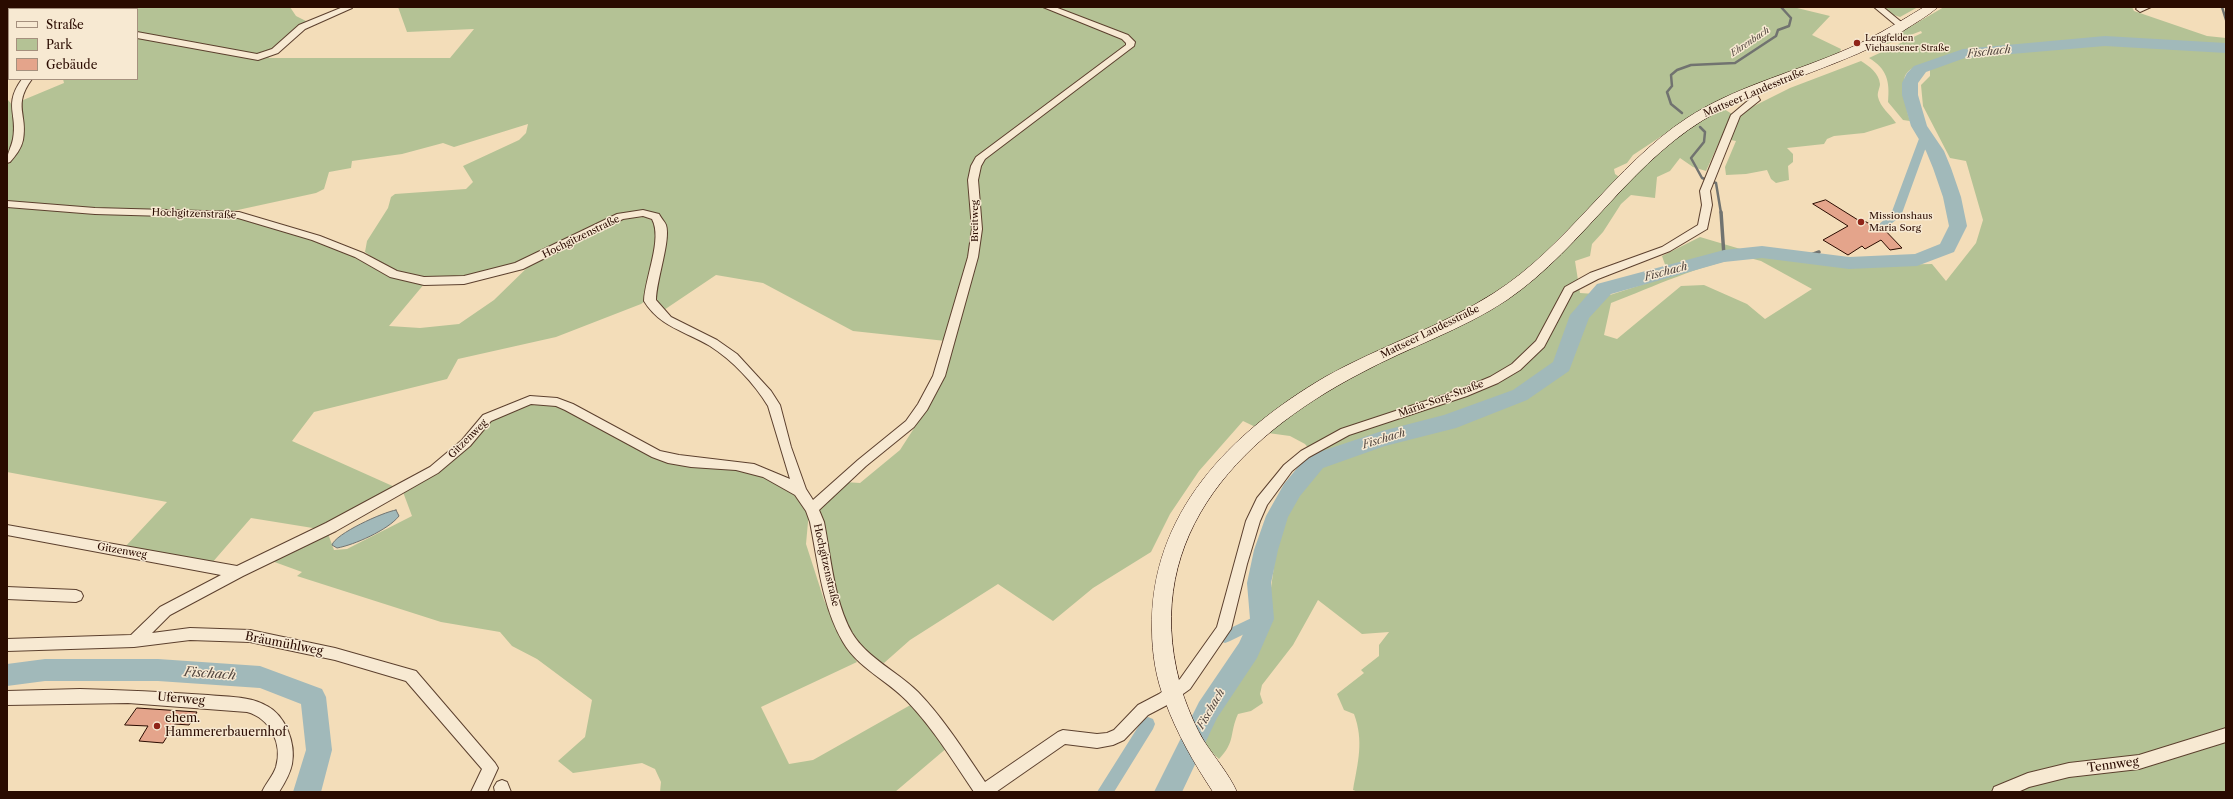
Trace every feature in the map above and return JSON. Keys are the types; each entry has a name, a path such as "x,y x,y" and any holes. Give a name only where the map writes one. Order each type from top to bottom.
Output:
{"main road":[{"name":"Mattseer Landesstraße","path":"1226,792 1208,768 1181,719 1172,694 1162,650 1160,623 1162,586 1172,548 1182,526 1200,497 1221,470 1257,432 1294,405 1337,378 1500,297 1531,274 1588,217 1636,165 1662,142 1696,118 1751,92 1865,47 1932,7"}],"street":[{"path":"138,34 258,57 275,51 302,27 348,8 347,7"},
{"name":"Breitweg","path":"812,509 862,462 910,424 923,407 939,376 973,257 977,229 973,180 976,166 981,157 1130,46 1131,42 1125,37 1047,7"},
{"path":"1878,7 1901,25"},
{"path":"7,160 15,150 18,140 14,98 21,85 26,80"},
{"name":"Maria-Sorg-Straße","path":"1172,694 1185,684 1224,629 1240,564 1253,521 1270,491 1288,468 1305,454 1345,432 1463,393 1494,380 1516,367 1540,344 1569,290 1594,276 1666,249 1703,227 1707,205 1705,191 1736,115 1755,100 1751,92"},
{"name":"Hochgitzenstraße","path":"7,204 95,211 239,215 316,238 359,255 394,274 424,281 464,280 496,273 538,258 621,216 633,213 646,214 658,218 662,225 659,248 650,283 650,301 667,320 713,343 733,357 767,394 774,405 785,447 800,491 812,509 817,522 838,617 848,638 856,650 890,676 927,712 983,792"},
{"name":"Gitzenweg","path":"134,641 165,611 238,572 331,527 416,480 449,459 487,418 530,400 557,402 569,407 656,454 674,461 746,466 768,474 800,491"},
{"name":"Gitzenweg","path":"7,530 238,572"},
{"path":"7,593 76,596"},
{"name":"Bräumühlweg","path":"7,645 134,641 190,634 250,636 335,654 411,676 484,759 490,768 479,792"},
{"path":"983,792 1055,741 1063,737 1072,736 1097,741 1108,740 1119,735 1143,710 1172,694"},
{"name":"Uferweg","path":"7,698 88,695 154,697 217,702 261,710 271,717 280,730 285,748 284,764 270,792"},
{"name":"Tennweg","path":"2000,792 2028,780 2069,770 2107,767 2140,762 2226,735"}],"green space":[{"path":"7,7 290,7 296,16 308,22 274,49 265,52 269,58 450,58 474,29 407,32 398,7 1793,7 1830,16 1812,35 1841,49 1839,54 1695,114 1633,155 1627,163 1614,169 1615,174 1628,183 1649,160 1672,140 1684,131 1710,116 1724,109 1732,114 1746,110 1790,88 1861,61 1878,76 1880,84 1878,93 1879,101 1896,123 1864,133 1834,136 1827,139 1824,144 1787,148 1793,154 1793,162 1788,166 1789,180 1776,183 1771,179 1767,170 1746,174 1726,175 1725,167 1736,141 1721,138 1706,171 1693,167 1680,158 1670,171 1657,177 1655,198 1631,195 1621,204 1603,232 1592,244 1590,256 1575,261 1580,293 1610,295 1669,276 1662,256 1700,237 1764,256 1830,266 1932,264 1946,281 1976,243 1983,220 1966,161 1950,158 1923,106 1921,85 1930,76 1930,62 1911,69 1905,76 1904,88 1910,121 1903,120 1888,102 1888,82 1886,76 1880,67 1869,58 1922,33 1921,31 1887,44 1884,42 1944,7 2132,7 2134,11 2207,36 2226,38 2226,792 1358,792 1353,790 1359,752 1359,733 1354,714 1344,710 1337,694 1364,673 1361,670 1379,656 1379,645 1389,632 1362,634 1318,600 1293,645 1262,685 1260,694 1263,703 1251,711 1238,714 1228,747 1219,759 1207,748 1200,732 1219,706 1271,623 1270,595 1276,552 1286,509 1304,481 1321,463 1305,444 1290,436 1268,433 1243,421 1199,471 1170,514 1151,552 1093,588 1053,621 998,584 910,640 884,663 866,656 845,626 817,517 820,509 845,482 860,483 900,450 938,391 955,342 853,331 763,283 716,275 661,312 653,302 659,219 635,212 498,271 437,280 405,275 385,267 365,252 367,241 388,208 391,197 395,194 466,189 473,182 463,166 519,140 526,133 528,124 454,147 443,143 402,154 352,161 351,168 329,172 324,189 316,193 224,213 124,211 7,201 7,163 16,152 16,103 64,83 63,80 138,80 138,8 8,8 8,66","holes":["1746,257 1761,261 1812,289 1765,319 1747,304 1704,285 1681,286 1617,339 1604,335 1611,303 1711,265"]},
{"path":"1882,7 1918,7 1900,17 1891,14"},
{"path":"7,99 11,103 15,115 16,136 13,151 7,159"},
{"path":"7,205 233,216 314,239 425,283 389,326 420,328 459,324 494,300 534,261 624,218 645,217 654,221 658,227 645,301 641,304 556,337 458,359 447,379 314,412 292,441 397,488 319,529 251,518 211,564 125,547 167,502 7,472"},
{"path":"536,402 561,405 660,460 758,471 798,495 809,511 806,544 824,600 845,644 857,662 761,707 789,764 813,760 914,703 948,747 895,792 660,792 661,782 655,769 642,763 573,773 558,761 585,737 592,700 537,659 512,646 500,632 441,622 297,576 302,572 269,560 327,531 334,550 347,549 412,516 403,492 434,474 455,459 467,448 479,431 491,421 513,409"}],"water":[{"path":"396,510 399,516 379,531 344,546 337,548 332,545 341,535 350,530 371,519"}],"building":[{"name":"Missionshaus Maria Sorg","path":"1826,200 1858,220 1861,219 1875,227 1879,224 1902,248 1890,250 1881,240 1865,249 1862,246 1848,255 1823,240 1848,226 1813,204"},
{"name":"ehem. Hammererbauernhof","path":"137,708 197,712 189,725 175,724 163,743 139,741 148,726 125,725"}],"waterway":[{"name":"Ehrenbach","path":"1682,113 1671,104 1667,92 1672,86 1671,75 1677,70 1691,65 1735,63 1776,36 1778,30 1789,26 1791,18 1781,7"},
{"path":"2222,7 2226,20"},
{"name":"Fischach","path":"1168,792 1208,710 1248,650 1262,619 1259,583 1266,550 1277,516 1292,490 1315,462 1382,439 1448,422 1520,395 1562,366 1580,315 1604,289 1724,256 1762,252 1849,263 1917,260 1947,248 1958,226 1952,197 1942,168 1935,151 1919,126 1910,95 1910,83 1913,76 1920,69 1963,54 2105,41 2161,43 2226,48"},
{"name":"Ehrenbach","path":"1700,127 1705,132 1704,142 1691,158 1702,178 1716,183 1721,213"},
{"path":"1883,225 1896,216 1925,136"},
{"name":"Ehrenbach","path":"1721,212 1724,256"},
{"name":"Fischach","path":"1803,258 1819,252"},
{"path":"1225,637 1262,619"},
{"name":"Fischach","path":"7,675 45,670 158,670 260,677 313,697 319,750 307,792"},
{"path":"1105,792 1148,724"}],"place":[{"name":"Lengfelden Viehausener Straße","path":"1857,43"},
{"name":"Missionshaus Maria Sorg","path":"1861,222"},
{"name":"ehem. Hammererbauernhof","path":"157,726"}]}
